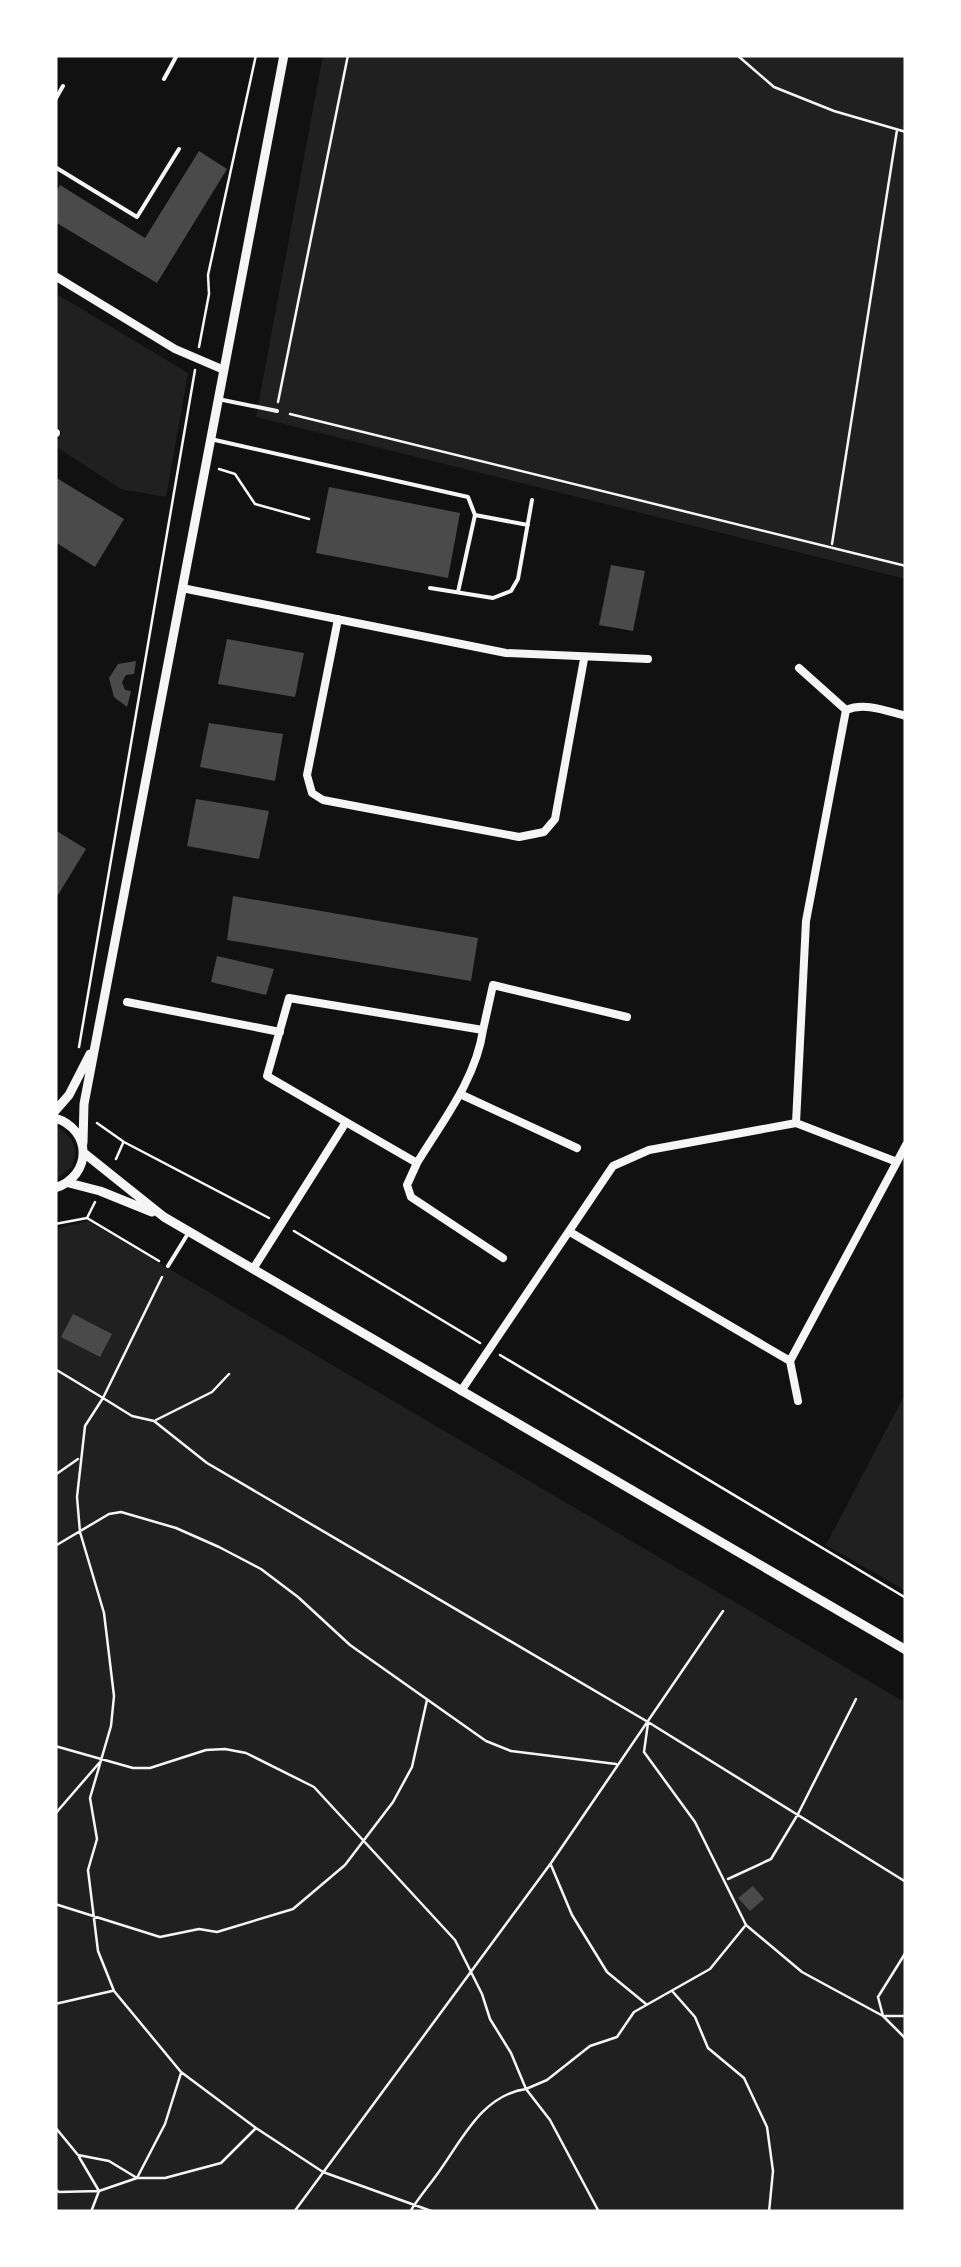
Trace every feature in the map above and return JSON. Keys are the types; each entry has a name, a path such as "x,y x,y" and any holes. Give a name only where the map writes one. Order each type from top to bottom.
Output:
{"street":[{"path":"55,1188 77,1175 83,1148 84,1104 95,1043 284,55"},
{"path":"55,276 175,350 224,370"},
{"path":"182,588 506,652 648,660"},
{"path":"338,618 307,775 312,793 323,800 519,837 544,832 555,819 584,658"},
{"path":"798,668 846,710"},
{"path":"846,710 868,707 906,716"},
{"path":"796,1124 806,921 846,710"},
{"path":"503,1258 411,1197 407,1185 480,1052 493,986 626,1017"},
{"path":"416,1163 266,1076 289,998 483,1030"},
{"path":"127,1002 280,1032"},
{"path":"95,1043 55,1115 70,1124 83,1148 164,1217"},
{"path":"460,1094 577,1148"},
{"path":"254,1269 346,1122"},
{"path":"461,1391 606,1175 620,1161 649,1150 796,1124 896,1162"},
{"path":"798,1401 790,1361 906,1144"},
{"path":"69,1183 164,1217 906,1650"},
{"path":"570,1232 790,1361"}],"lane":[{"path":"164,80 177,55"},
{"path":"55,100 63,86"},
{"path":"55,167 137,217 179,149"},
{"path":"218,399 276,411"},
{"path":"210,439 468,497 475,515 458,592"},
{"path":"430,588 493,598 511,591 518,578 532,500"},
{"path":"475,515 528,525"},
{"path":"167,1267 189,1232"}],"path":[{"path":"78,1050 209,294 208,275 256,55"},
{"path":"348,55 276,411 905,566 906,556"},
{"path":"736,55 774,86 834,111 906,132"},
{"path":"832,546 897,130"},
{"path":"179,458 235,474 255,504 309,519"},
{"path":"84,1104 92,1109 93,1120 124,1142 283,1225 906,1598"},
{"path":"114,1164 124,1142"},
{"path":"55,1224 87,1218 167,1267 103,1398 85,1426 80,1458 80,1532 104,1614 114,1696 111,1726 90,1798 97,1839 88,1870 98,1952 114,1991 182,2072 323,2172 434,2212"},
{"path":"55,1369 132,1416 154,1421 207,1463 648,1722 906,1882"},
{"path":"154,1421 212,1392 229,1374"},
{"path":"55,1475 80,1458"},
{"path":"55,1546 109,1514 122,1512 176,1528 262,1570 350,1645 486,1741 511,1751 618,1764"},
{"path":"294,2212 551,1863 722,1612"},
{"path":"726,1880 771,1859 856,1699"},
{"path":"55,1904 160,1937 199,1929 217,1932 293,1909 345,1865 393,1802 412,1766 427,1700"},
{"path":"648,1722 644,1752 694,1822 746,1925 802,1972 883,2016 906,2039"},
{"path":"55,1746 132,1768 150,1768 206,1750 246,1753 314,1787 455,1940 526,2088 550,2120 599,2212"},
{"path":"55,1814 102,1761"},
{"path":"551,1863 572,1914 607,1972 646,2004"},
{"path":"410,2212 463,2134 491,2104 508,2091 547,2080 590,2046 616,2037 634,2012 710,1969 746,1925"},
{"path":"883,2016 878,1996 906,1952"},
{"path":"55,2004 114,1991"},
{"path":"672,1991 695,2016 708,2048 744,2078 766,2126 773,2172 769,2212"},
{"path":"883,2016 906,2016"},
{"path":"137,2178 165,2124 182,2072"},
{"path":"55,2126 78,2154 98,2190 91,2212"},
{"path":"55,2190 98,2190 137,2178 165,2178 221,2163 256,2128"},
{"path":"78,2154 109,2161 137,2178"}],"shaded area":[{"path":"323,55 906,55 906,579 256,417"},
{"path":"55,293 188,373 166,497 121,489 55,446 62,432 55,427"},
{"path":"55,1127 70,1138 75,1154 72,1167 55,1180"},
{"path":"88,1221 906,1703 906,2212 55,2212 55,1229"},
{"path":"906,1392 906,1591 826,1545"}],"building":[{"path":"199,151 227,169 157,283 55,222 55,194 60,185 145,238"},
{"path":"55,477 124,519 95,567 55,542"},
{"path":"329,487 460,513 448,578 316,553"},
{"path":"611,565 645,571 633,631 599,625"},
{"path":"227,639 304,653 295,697 218,684"},
{"path":"136,661 134,674 126,675 122,682 125,690 131,691 127,707 114,697 109,678 118,664"},
{"path":"209,723 283,734 275,781 200,767"},
{"path":"196,799 269,811 259,859 187,846"},
{"path":"55,830 86,849 58,895 55,893"},
{"path":"233,896 478,938 471,981 227,940"},
{"path":"217,956 274,969 266,995 211,982"},
{"path":"73,1314 112,1334 100,1357 61,1337"},
{"path":"753,1886 764,1899 750,1911 738,1898"}]}
